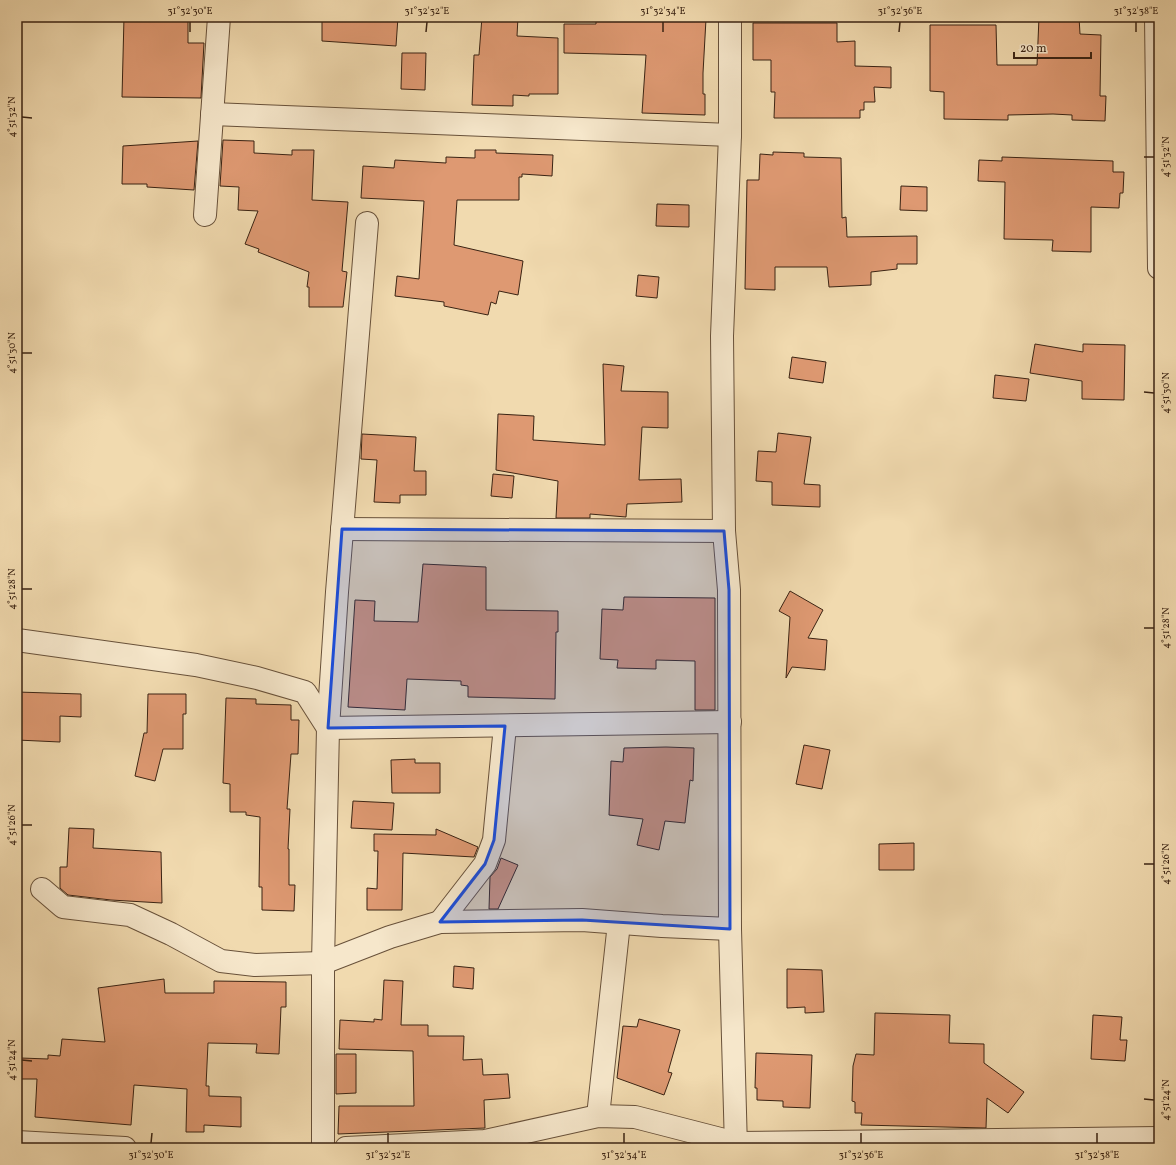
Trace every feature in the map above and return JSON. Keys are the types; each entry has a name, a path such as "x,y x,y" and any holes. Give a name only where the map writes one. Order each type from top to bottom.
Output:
{"street":[{"path":"205,214 219,17"},
{"path":"730,17 730,135 722,336 724,531 729,590 730,929 736,1146"},
{"path":"1156,17 1159,268"},
{"path":"212,114 730,135"},
{"path":"324,1148 323,963 328,728 342,529 367,223"},
{"path":"342,529 724,531"},
{"path":"17,640 196,665 257,678 305,692 328,728"},
{"path":"328,728 730,722"},
{"path":"440,922 485,864 494,840 505,726"},
{"path":"42,888 63,907 130,915 171,934 221,961 255,965 323,963 390,937 440,922 582,920 730,929"},
{"path":"598,1116 619,923"},
{"path":"346,1148 486,1141 598,1116 635,1117 736,1146 1159,1138"},
{"path":"17,1142 125,1148"}],"highlighted area":[{"path":"342,529 724,531 729,590 730,929 582,920 440,922 485,864 494,840 505,726 328,728"}],"building":[{"path":"124,17 188,18 188,43 204,43 201,98 122,97"},
{"path":"322,17 398,17 396,46 322,41"},
{"path":"482,17 518,17 517,36 558,38 558,94 529,94 529,96 513,95 513,106 472,105 474,55 479,55"},
{"path":"596,17 706,19 703,73 705,115 642,113 646,55 564,53 564,24 596,24"},
{"path":"1039,17 1079,17 1080,34 1101,35 1100,96 1106,96 1105,121 1072,120 1072,115 1053,114 1008,115 1008,120 944,119 944,92 930,91 930,25 996,25 997,65 1037,65"},
{"path":"753,23 837,23 837,42 855,41 855,66 891,67 891,88 874,87 875,102 864,102 864,110 860,110 860,118 774,118 775,92 771,92 771,60 753,60"},
{"path":"402,53 426,53 425,90 401,89"},
{"path":"223,140 254,141 254,153 292,155 292,150 314,150 312,200 348,202 342,271 347,272 343,307 309,307 309,287 307,287 309,272 258,252 259,249 245,244 258,211 238,210 239,187 220,186"},
{"path":"198,141 194,190 147,187 147,184 122,184 123,146"},
{"path":"475,150 496,150 496,153 553,155 552,176 522,174 522,177 519,177 519,200 457,200 454,245 523,261 518,295 499,291 496,304 491,302 488,315 444,306 444,302 395,296 397,276 419,279 424,201 361,198 363,166 394,168 395,160 446,163 446,157 475,158"},
{"path":"773,152 804,153 804,157 841,158 842,218 846,217 847,237 917,236 917,264 897,264 897,269 871,272 871,285 829,287 827,267 775,267 775,290 745,289 747,180 759,180 760,154 773,155"},
{"path":"1002,157 1113,161 1113,172 1124,172 1123,193 1120,193 1119,208 1091,207 1091,252 1052,251 1053,240 1004,239 1005,182 978,181 979,160 1002,161"},
{"path":"901,186 927,187 927,211 900,210"},
{"path":"657,204 689,205 689,227 656,226"},
{"path":"638,275 659,277 657,298 636,296"},
{"path":"1035,344 1083,352 1083,344 1125,345 1124,400 1082,399 1082,381 1030,373"},
{"path":"792,357 826,362 823,383 789,378"},
{"path":"603,364 624,366 621,391 668,392 668,428 642,427 639,480 681,479 682,502 627,504 626,517 590,514 590,518 556,518 558,481 496,470 498,414 534,416 533,440 605,445"},
{"path":"995,375 1029,379 1026,401 993,398"},
{"path":"778,433 811,437 804,484 820,485 820,507 772,505 772,482 756,481 758,451 776,452"},
{"path":"362,434 416,437 414,471 426,471 426,495 400,495 400,503 374,502 377,460 361,459"},
{"path":"493,474 514,476 512,498 491,496"},
{"path":"423,564 486,567 486,610 558,611 558,632 556,632 555,699 468,697 468,686 461,685 461,681 407,679 405,710 348,707 355,600 375,601 374,621 418,622"},
{"path":"790,591 823,610 808,638 827,640 825,670 792,667 786,678 790,617 779,611"},
{"path":"624,597 715,598 715,710 695,710 695,661 656,660 656,669 617,668 618,660 600,659 602,609 623,610"},
{"path":"17,692 81,694 81,717 60,716 60,742 17,740"},
{"path":"148,694 186,694 186,714 183,714 183,749 163,749 155,781 135,776 144,733 147,733"},
{"path":"226,698 256,699 256,704 291,705 291,720 299,720 298,754 291,754 287,809 290,809 288,849 289,885 295,885 294,911 262,910 262,887 259,887 260,817 246,815 246,812 230,812 230,784 223,783"},
{"path":"804,745 830,750 822,789 796,784"},
{"path":"624,748 694,748 693,781 690,780 685,823 665,821 659,850 637,845 643,819 609,815 611,761 623,762"},
{"path":"415,759 415,763 440,763 440,793 392,793 391,760"},
{"path":"353,801 394,803 392,830 351,828"},
{"path":"69,828 94,829 93,848 161,852 162,903 111,900 68,895 60,888 60,867 67,867"},
{"path":"436,829 478,847 474,857 403,853 402,910 367,910 367,888 377,889 378,851 374,851 374,834 436,835"},
{"path":"914,843 914,870 879,870 879,844"},
{"path":"501,858 518,865 498,909 489,909 490,877 497,869"},
{"path":"454,966 474,968 473,989 453,987"},
{"path":"787,969 822,970 824,1012 805,1013 805,1007 787,1008"},
{"path":"164,979 165,993 214,993 214,981 286,982 286,1007 281,1007 279,1054 256,1053 257,1044 208,1043 206,1086 209,1086 209,1096 241,1097 241,1127 204,1125 204,1132 186,1132 187,1089 134,1085 131,1125 35,1117 37,1079 20,1079 21,1058 48,1059 48,1055 60,1056 62,1039 105,1042 98,988"},
{"path":"384,980 403,981 401,1025 428,1025 428,1036 464,1036 463,1060 482,1059 483,1075 508,1074 510,1098 484,1100 485,1128 338,1134 339,1106 414,1106 413,1051 339,1049 340,1020 374,1022 374,1019 382,1020"},
{"path":"875,1013 950,1015 949,1043 984,1044 984,1063 1024,1092 1008,1113 987,1098 986,1128 861,1125 862,1113 855,1113 855,1102 852,1101 853,1066 856,1054 874,1055"},
{"path":"1093,1015 1122,1017 1120,1040 1127,1040 1125,1061 1091,1059"},
{"path":"639,1019 680,1030 668,1072 672,1073 664,1095 617,1078 623,1026 637,1027"},
{"path":"756,1053 812,1055 810,1108 783,1107 783,1101 757,1100 757,1088 755,1088"},
{"path":"336,1054 356,1054 356,1093 336,1094"}]}
